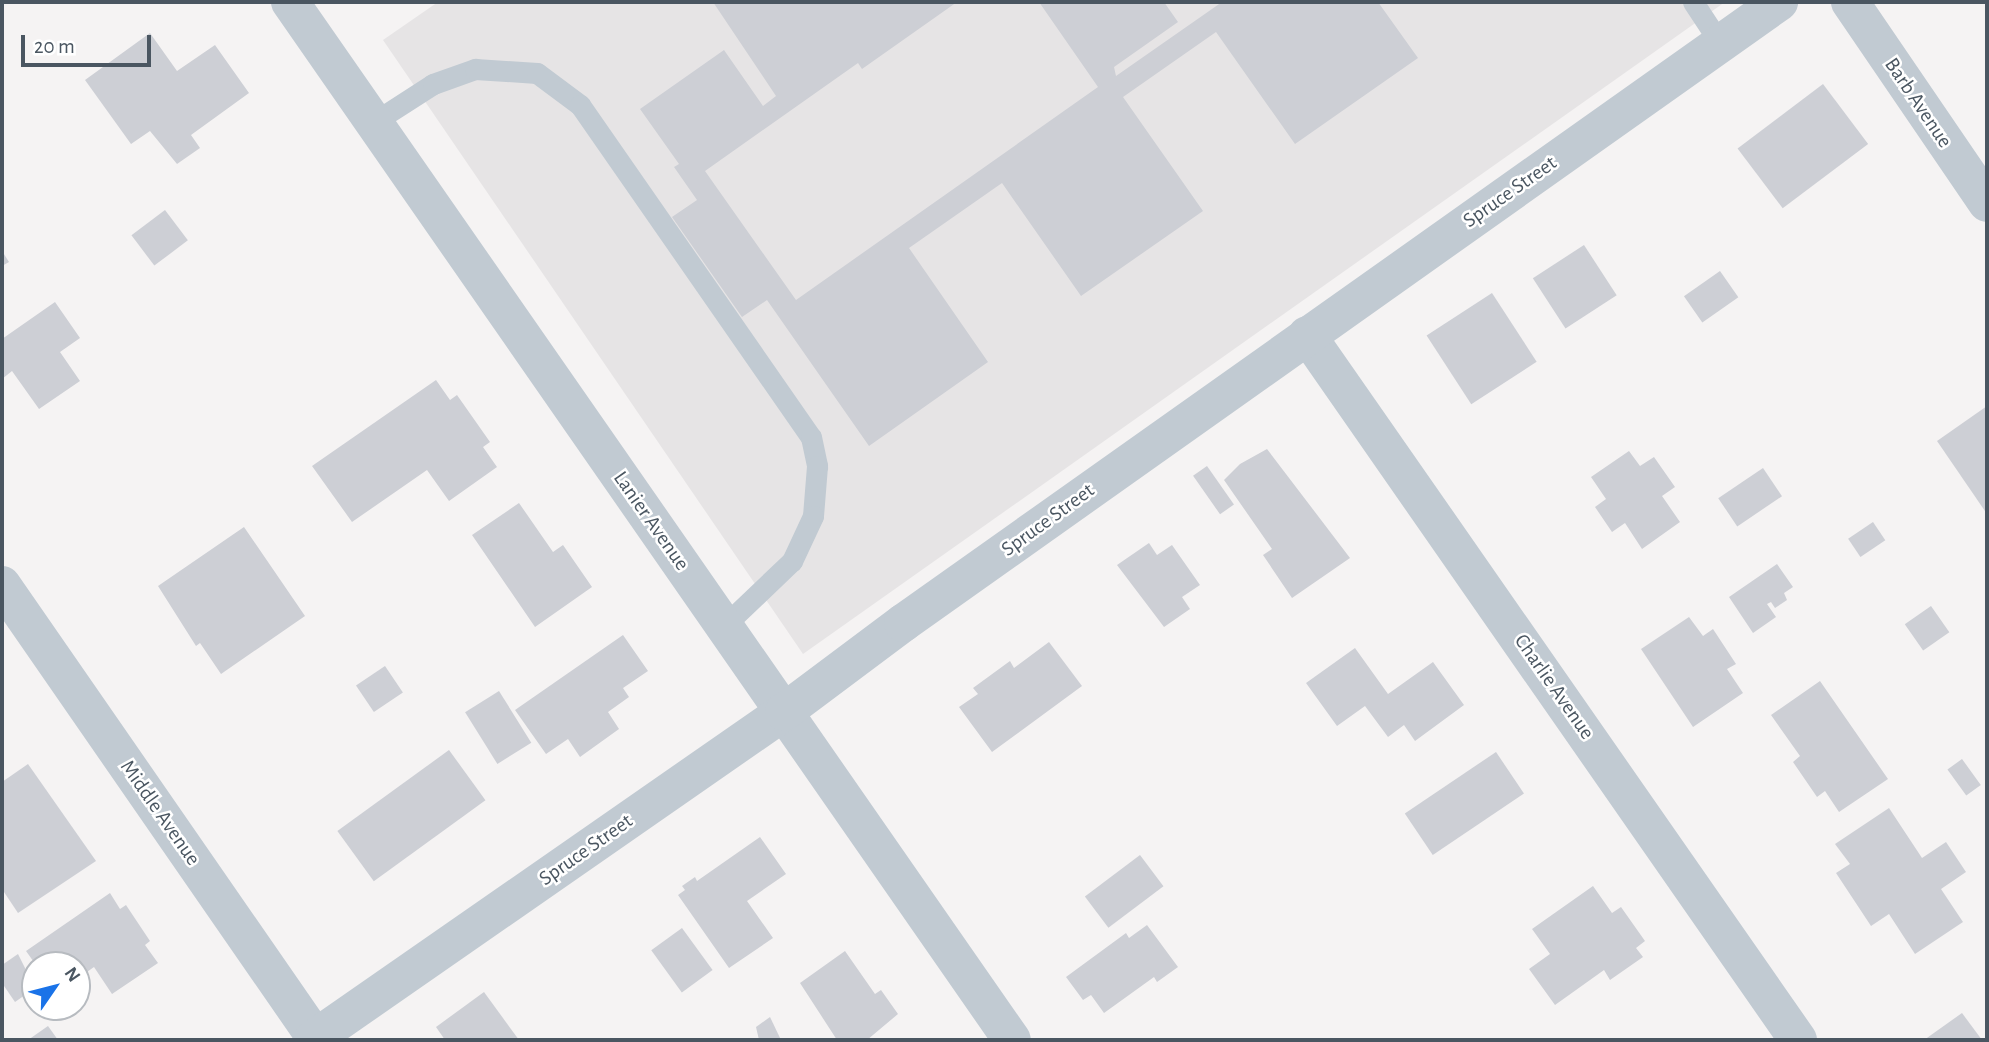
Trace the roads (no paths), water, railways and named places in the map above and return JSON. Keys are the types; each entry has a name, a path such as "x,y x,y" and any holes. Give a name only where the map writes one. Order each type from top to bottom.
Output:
{"street":[{"name":"Lanier Avenue","path":"290,2 1012,1040"},
{"name":"Spruce Street","path":"315,1039 784,712 1307,335 1779,2"},
{"name":"Barb Avenue","path":"1850,2 1987,203"},
{"name":"Charlie Avenue","path":"1307,335 1798,1040"},
{"name":"Middle Avenue","path":"2,585 315,1039"}],"lane":[{"path":"1693,2 1720,43"},
{"path":"374,122 433,85 475,69 537,73 580,105 811,437 817,466 813,516 792,561 724,626"}]}
